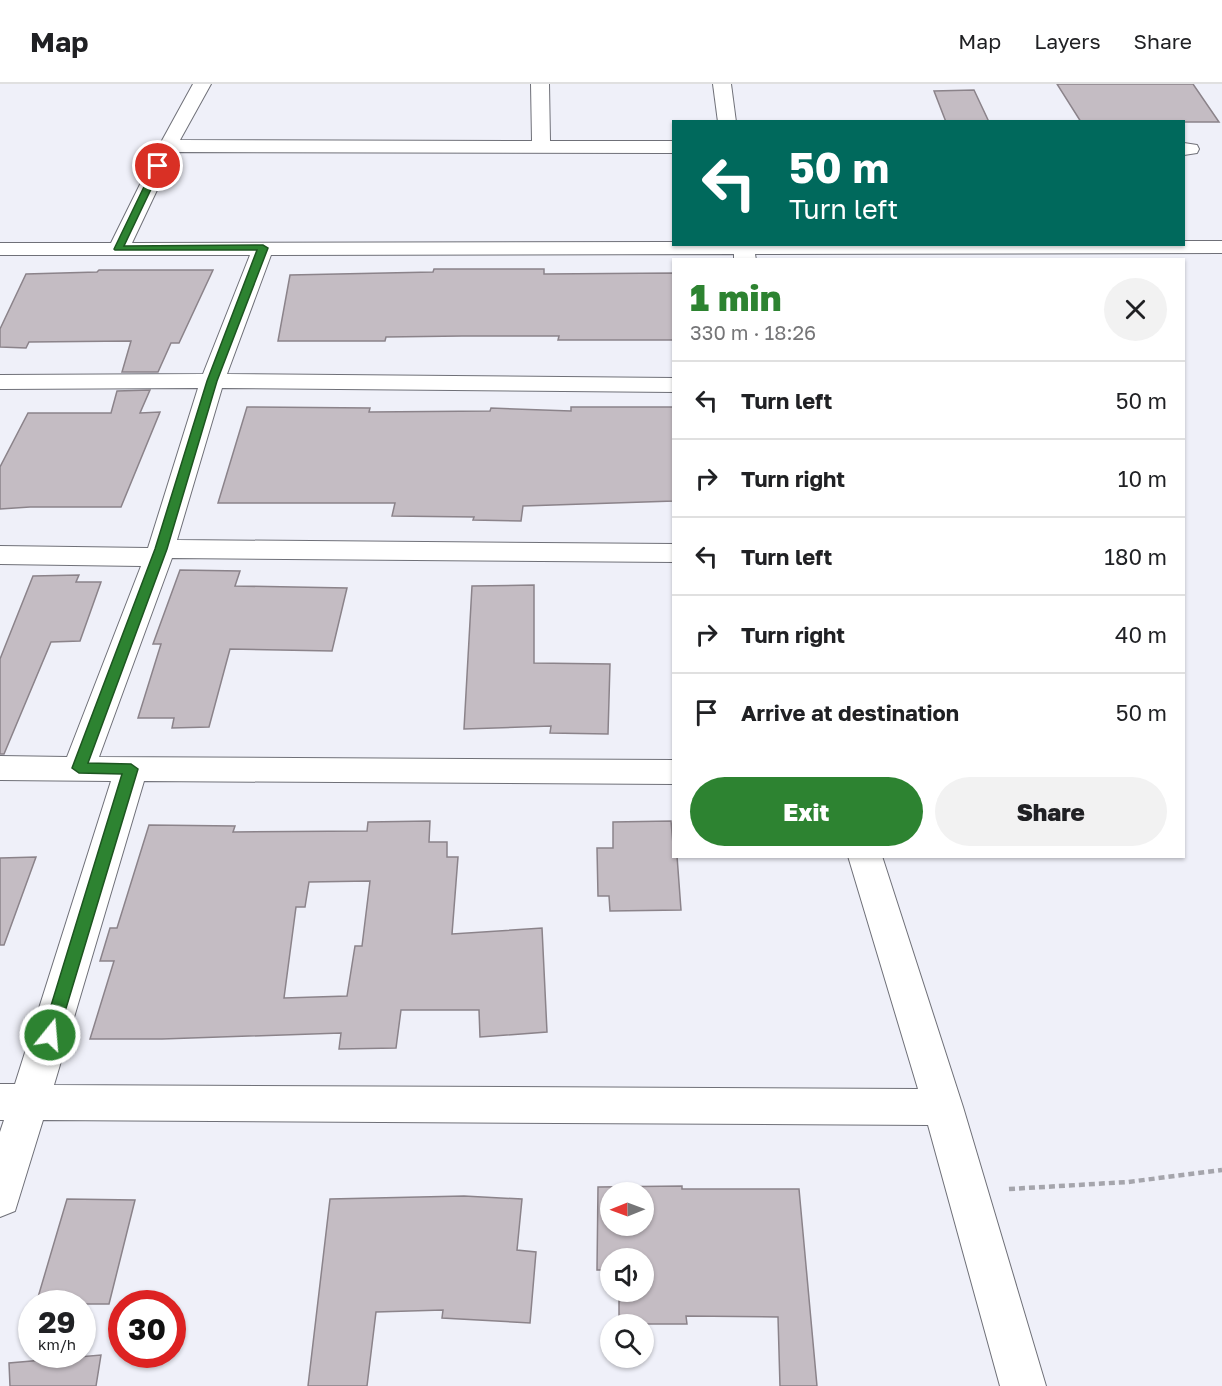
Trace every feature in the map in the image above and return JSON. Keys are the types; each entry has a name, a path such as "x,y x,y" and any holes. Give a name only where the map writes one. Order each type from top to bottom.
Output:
{"street":[{"path":"118,249 168,146 202,84"},
{"path":"540,84 541,145"},
{"path":"722,84 727,120"},
{"path":"168,146 672,147"},
{"path":"0,249 744,251 1222,247"},
{"path":"79,768 160,553 212,381 263,248"},
{"path":"0,382 212,381 672,385"},
{"path":"0,555 672,553"},
{"path":"0,768 672,772"},
{"path":"0,1197 15,1102 131,769"},
{"path":"865,858 943,1107 1023,1386"},
{"path":"15,1102 943,1107"}],"path":[{"path":"966,1191 1128,1182 1222,1170"}],"building":[{"path":"1057,84 1193,84 1219,122 1185,122 1185,120 1080,120"},
{"path":"974,90 988,120 945,120 934,91"},
{"path":"434,269 544,269 544,274 672,273 672,340 558,340 559,336 462,336 386,337 385,341 278,341 290,275 433,272"},
{"path":"99,270 213,270 179,343 171,343 158,372 122,372 131,341 29,342 26,348 0,347 0,329 26,274 97,272"},
{"path":"150,390 140,413 160,412 121,507 0,509 0,467 28,413 111,413 117,391"},
{"path":"247,407 370,408 369,412 490,411 491,408 571,411 571,407 672,407 672,501 523,506 521,521 473,520 474,517 392,516 395,503 218,503"},
{"path":"180,570 240,571 235,586 347,588 332,651 230,649 209,727 172,728 174,718 138,718 161,644 153,644"},
{"path":"79,575 76,582 101,582 80,641 51,642 4,754 0,754 0,659 33,576"},
{"path":"534,585 534,663 610,664 608,734 550,733 551,726 464,729 472,586"},
{"path":"430,821 429,842 447,842 447,857 458,857 452,934 542,928 547,1032 480,1037 479,1010 401,1010 396,1048 339,1049 341,1033 90,1039 114,961 100,961 110,928 117,928 149,825 235,826 233,832 367,831 368,822","holes":["370,881 362,946 355,946 347,996 284,998 296,907 305,907 309,882"]},
{"path":"671,821 672,858 677,858 681,910 610,911 609,896 598,896 597,848 613,848 613,822"},
{"path":"36,857 4,945 0,945 0,858"},
{"path":"654,1186 682,1186 682,1189 799,1189 817,1386 780,1386 778,1317 686,1316 687,1324 654,1324 654,1314 619,1314 619,1302 654,1302 654,1248 600,1248 600,1270 597,1270 598,1187 600,1187 600,1236 654,1236"},
{"path":"464,1196 522,1199 517,1250 536,1252 530,1323 442,1318 443,1310 376,1312 367,1386 308,1386 330,1199"},
{"path":"67,1199 135,1200 112,1290 108,1290 108,1304 96,1304 96,1290 40,1290"},
{"path":"96,1355 101,1355 96,1386 10,1386 9,1363 18,1362 18,1368 96,1368"}],"route":[{"path":"50,1035 131,769 79,768 161,549 212,381 263,248 118,249 158,166"}]}
